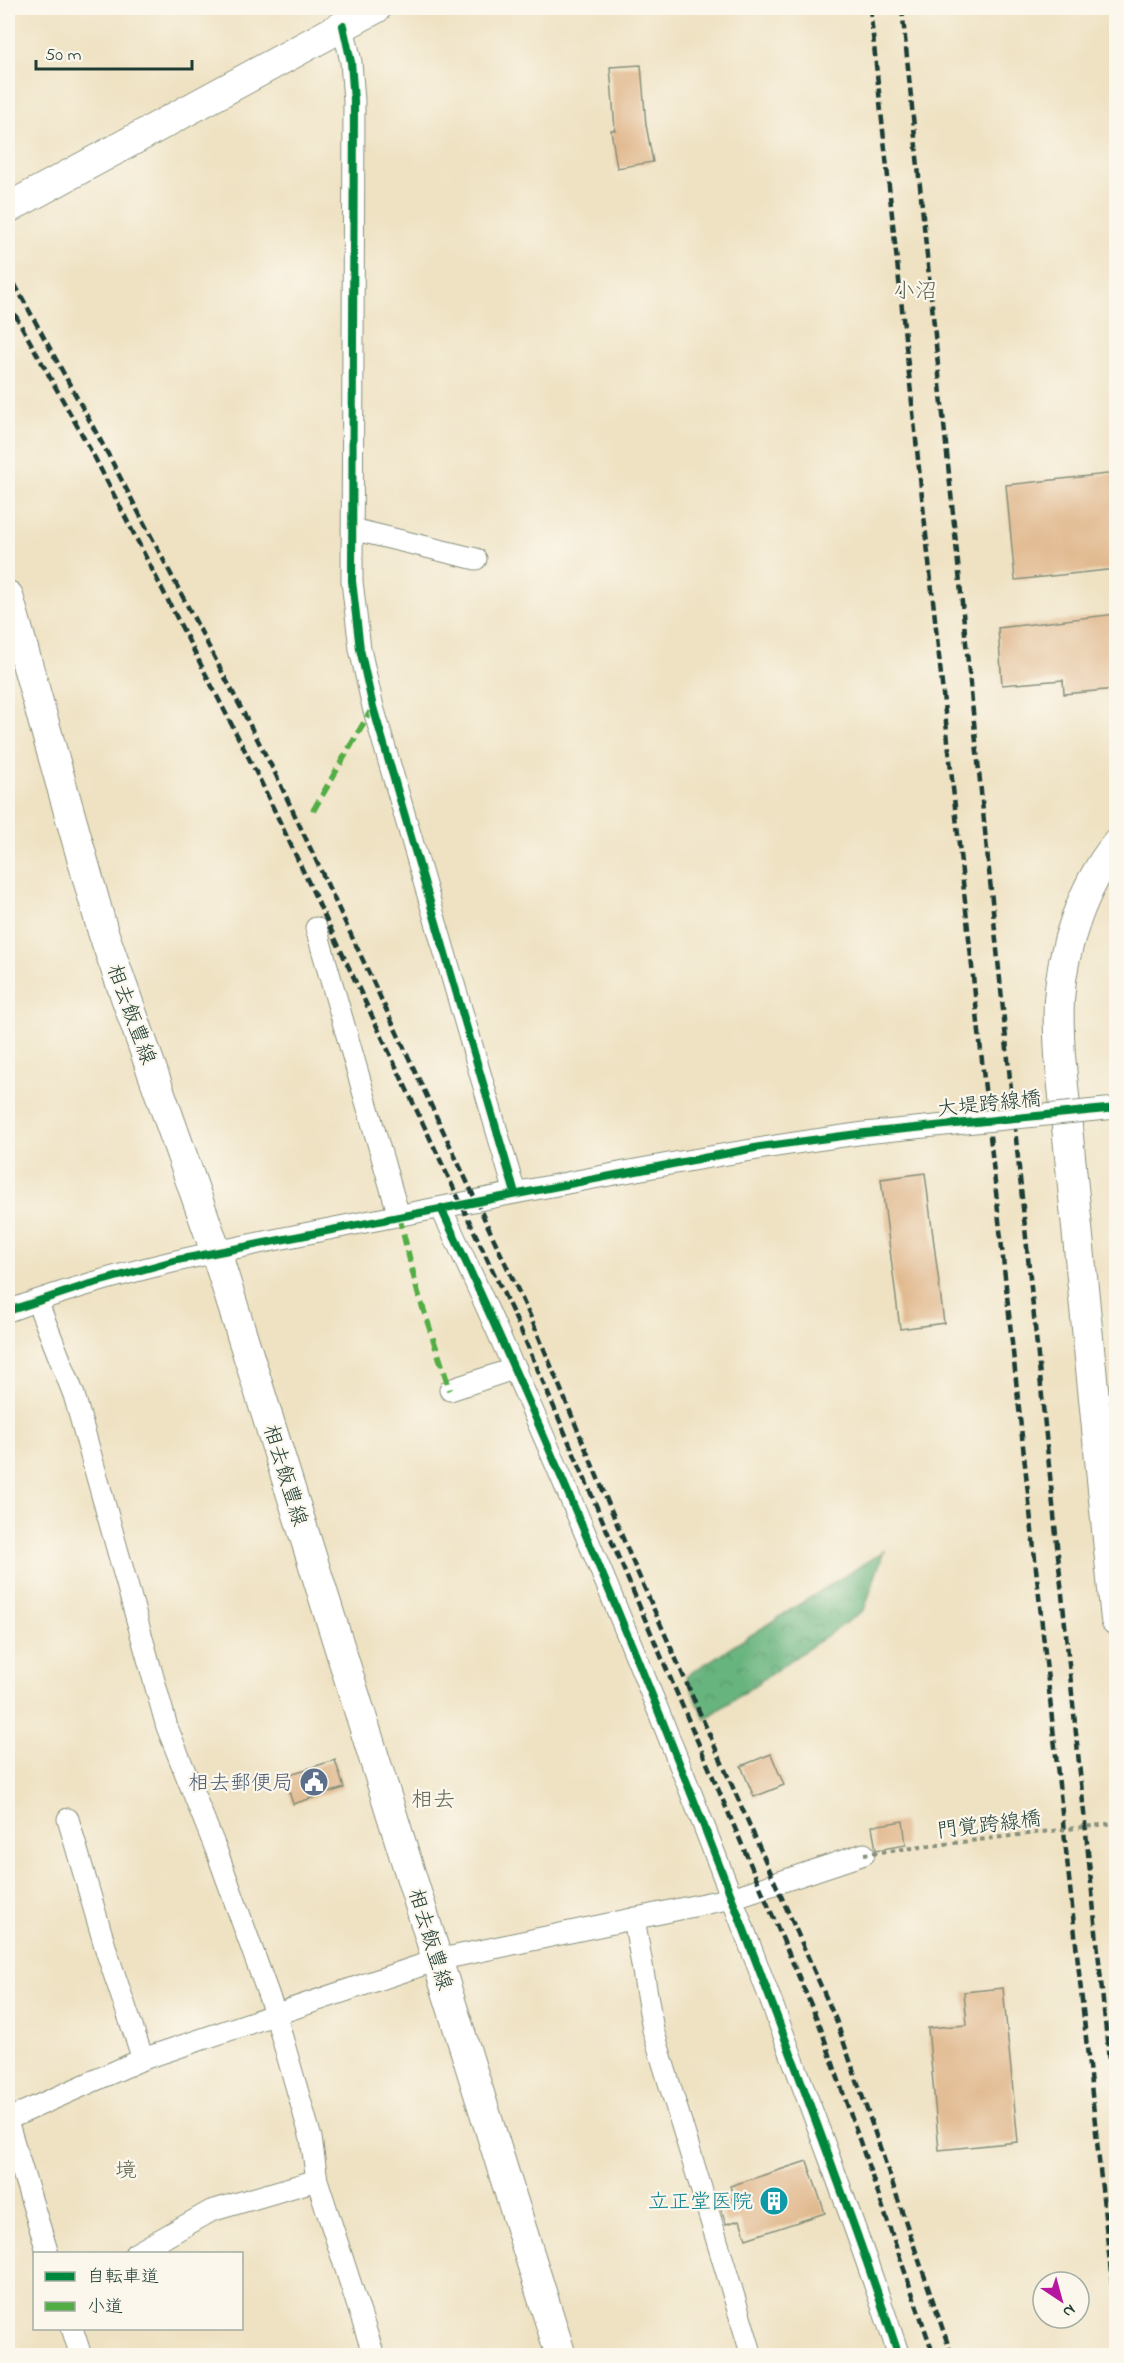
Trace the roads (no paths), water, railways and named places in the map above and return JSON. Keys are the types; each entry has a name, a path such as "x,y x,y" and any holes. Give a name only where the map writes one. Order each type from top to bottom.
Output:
{"main road":[{"path":"8,208 376,8"},
{"name":"相去飯豊線","path":"8,596 103,932 216,1252 561,2355"},
{"path":"1116,845 1083,902 1066,952 1059,999 1060,1056 1116,1620"}],"street":[{"path":"343,26 351,62 354,101 352,581 360,649 373,707 514,1193"},
{"path":"352,530 476,559"},
{"path":"316,928 399,1216"},
{"name":"大堤跨線橋","path":"8,1311 98,1282 216,1252 760,1147 865,1133 1116,1108"},
{"path":"441,1208 516,1368 645,1673 794,2061 899,2355"},
{"path":"37,1301 74,1395 167,1726 217,1852 275,2013 311,2138 317,2180 374,2355"},
{"path":"450,1390 516,1368"},
{"path":"68,1819 107,1953 143,2059"},
{"path":"8,2120 143,2059 275,2013 411,1971 437,1960 732,1898 864,1854"},
{"path":"634,1918 653,2030 752,2355"},
{"path":"8,2124 48,2252"},
{"path":"137,2252 211,2211 317,2180"},
{"path":"73,2330 81,2355"}],"railway":[{"path":"870,8 1116,2320"},
{"path":"902,8 1116,2130"},
{"path":"8,272 109,456 275,773 531,1318 632,1560 836,2020 952,2356"},
{"path":"8,302 95,458 260,780 519,1326 820,2026 934,2356"}],"place":[{"name":"相去郵便局","path":"314,1782"},
{"name":"立正堂医院","path":"774,2201"}],"district":[{"name":"小沼","path":"915,290"},
{"name":"相去","path":"433,1798"},
{"name":"境","path":"126,2169"}]}
